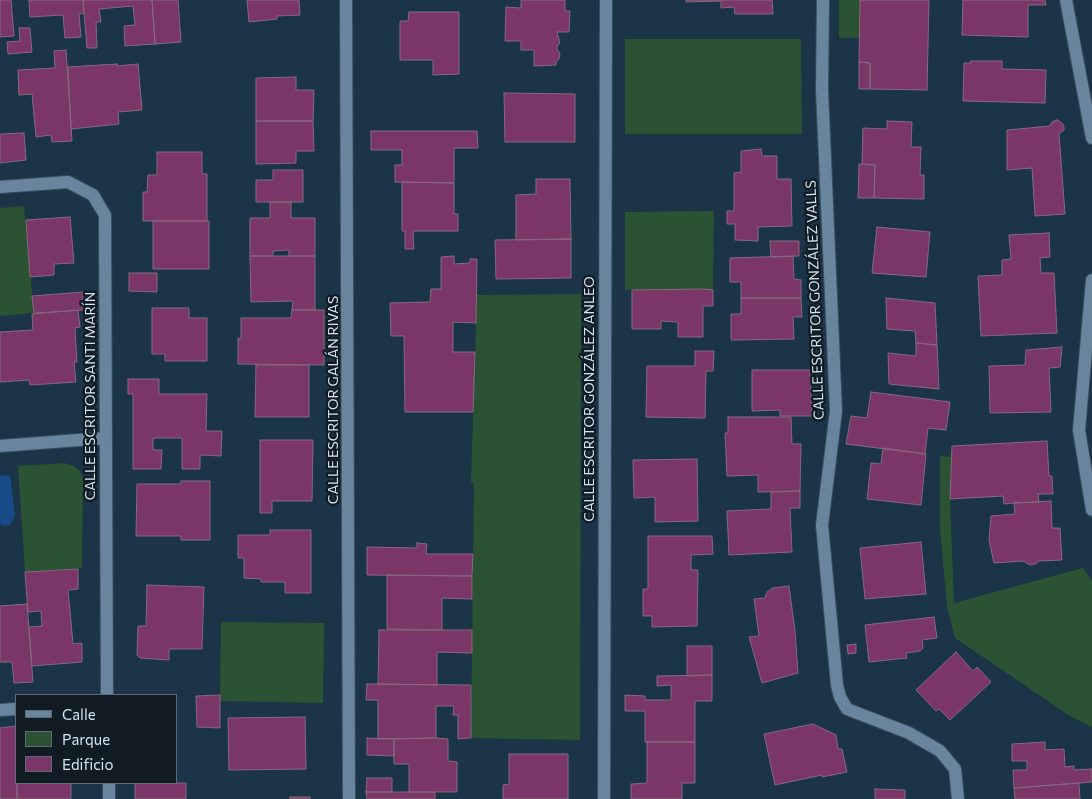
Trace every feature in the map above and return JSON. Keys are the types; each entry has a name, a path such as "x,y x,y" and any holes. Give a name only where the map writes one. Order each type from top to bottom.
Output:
{"street":[{"name":"CALLE ESCRITOR GALÁN RIVAS","path":"346,0 349,799"},
{"name":"CALLE ESCRITOR GONZÁLEZ ANLEO","path":"604,799 606,0"},
{"name":"CALLE ESCRITOR GONZÁLEZ VALLS","path":"823,0 822,90 836,411 822,525 837,685 840,697 847,709 909,733 940,750 955,769 958,799"},
{"path":"1066,0 1092,138"},
{"name":"CALLE ESCRITOR SANTI MARÍN","path":"0,187 68,182 93,194 105,215 108,694"},
{"path":"1092,280 1079,430 1092,510"},
{"path":"0,446 105,438"},
{"path":"0,710 15,708"},
{"path":"109,784 109,799"}],"green space":[{"path":"839,0 860,0 859,38 839,38"},
{"path":"625,39 801,39 802,134 625,134"},
{"path":"24,206 34,313 0,316 0,208"},
{"path":"714,211 713,290 625,290 625,212"},
{"path":"581,294 580,740 471,738 474,483 471,483 471,480 477,295"},
{"path":"940,456 951,457 950,499 954,603 1083,568 1092,581 1092,727 1070,716 955,638 947,606 940,529"},
{"path":"64,463 74,466 80,471 83,478 82,568 25,572 18,466"},
{"path":"221,622 324,623 323,703 220,701"}],"water":[{"path":"10,475 15,516 10,525 4,526 0,524 0,476"}],"building":[{"path":"0,0 11,0 14,36 0,37"},
{"path":"29,0 83,0 84,13 79,14 81,37 65,38 63,15 30,17"},
{"path":"83,0 152,0 155,44 125,46 124,26 135,25 133,6 99,9 101,22 96,22 97,48 87,48"},
{"path":"152,0 178,0 181,42 155,44"},
{"path":"247,0 299,0 300,15 277,16 277,19 249,22"},
{"path":"521,0 565,0 565,11 570,11 569,32 557,32 560,43 557,46 557,50 560,53 556,65 534,66 534,50 521,50 521,41 505,41 506,7 521,8"},
{"path":"686,0 772,0 773,14 735,14 734,7 721,8 721,1 686,2"},
{"path":"860,0 929,0 927,90 870,89 870,63 859,62"},
{"path":"963,0 1045,0 1046,5 1028,5 1028,37 962,35"},
{"path":"409,12 459,12 459,74 433,75 433,60 400,60 400,21 408,21"},
{"path":"19,28 30,28 32,52 8,54 7,42 20,41"},
{"path":"66,50 72,141 52,142 51,135 36,137 32,94 19,95 18,70 55,68 54,51"},
{"path":"971,61 1002,61 1002,69 1046,70 1045,103 963,101 964,63 971,63"},
{"path":"859,62 870,63 870,89 859,89"},
{"path":"117,64 117,66 138,64 142,110 118,112 119,124 71,129 68,67"},
{"path":"296,77 296,90 314,90 313,121 256,121 256,78"},
{"path":"504,93 575,94 575,142 505,142"},
{"path":"1057,120 1064,127 1064,130 1059,134 1065,214 1035,216 1032,168 1007,170 1007,130 1050,126 1052,122"},
{"path":"256,121 313,121 314,151 296,151 296,163 256,164"},
{"path":"887,121 912,122 911,147 921,147 920,175 924,175 924,199 874,198 875,165 862,164 863,128 887,129"},
{"path":"371,131 477,131 478,148 454,148 454,183 395,182 395,165 402,165 402,150 371,150"},
{"path":"24,133 26,160 0,163 0,134"},
{"path":"761,149 762,156 777,156 777,179 791,179 792,226 758,227 758,241 735,240 735,224 727,224 727,211 734,211 734,173 741,172 741,151"},
{"path":"157,152 202,152 202,174 207,174 207,221 143,221 143,192 147,192 148,175 157,175"},
{"path":"859,164 875,165 874,198 858,198"},
{"path":"273,170 303,170 303,202 256,202 256,180 273,180"},
{"path":"536,179 570,179 571,239 516,240 516,195 536,194"},
{"path":"402,182 454,183 454,214 458,214 458,231 413,231 414,249 405,249 405,231 402,231"},
{"path":"270,202 291,202 291,218 315,218 315,256 289,256 289,250 273,251 273,256 250,256 250,218 270,218"},
{"path":"70,217 74,263 54,264 54,275 30,277 26,220"},
{"path":"153,221 209,221 209,269 153,269"},
{"path":"877,227 930,232 926,277 872,273"},
{"path":"1049,233 1050,257 1040,258 1041,273 1054,273 1057,333 981,336 978,276 1002,275 1002,260 1011,259 1009,235"},
{"path":"571,239 571,278 496,279 495,240"},
{"path":"770,241 799,241 799,256 771,257"},
{"path":"250,256 315,256 315,310 292,310 293,301 251,302"},
{"path":"454,256 454,264 470,263 470,259 477,259 476,323 453,322 453,352 475,352 473,412 405,412 404,336 391,336 390,303 430,302 431,289 441,289 441,257"},
{"path":"793,256 794,279 801,280 801,298 741,298 741,282 730,282 730,258"},
{"path":"129,273 157,273 157,292 129,291"},
{"path":"632,290 713,290 713,306 703,306 703,337 678,337 678,322 661,321 661,329 632,329"},
{"path":"83,292 83,310 34,313 32,296"},
{"path":"741,298 801,298 802,317 793,317 794,339 731,340 731,314 741,314"},
{"path":"886,298 935,303 937,345 916,343 915,331 887,329"},
{"path":"152,308 189,308 189,318 207,318 207,361 165,361 165,354 152,354"},
{"path":"78,310 80,327 75,328 77,362 74,362 76,382 30,385 29,380 0,382 0,332 33,330 32,314"},
{"path":"292,310 324,310 324,365 238,364 238,338 241,339 241,318 291,318"},
{"path":"916,343 937,345 939,389 889,384 888,353 916,356"},
{"path":"1062,347 1060,367 1049,368 1051,412 990,413 989,366 1025,365 1026,350"},
{"path":"695,351 714,351 713,371 706,371 705,418 646,417 647,366 695,366"},
{"path":"256,365 309,365 309,417 255,417"},
{"path":"752,370 810,370 812,416 780,416 780,410 752,411"},
{"path":"128,379 159,379 159,394 207,394 206,431 222,431 221,456 200,455 200,469 182,469 182,438 153,438 153,450 162,450 161,469 133,469 133,394 128,394"},
{"path":"871,392 950,402 946,430 928,428 925,454 846,444 851,416 867,418"},
{"path":"728,417 791,417 792,444 801,444 800,491 758,492 758,475 727,476 725,433 728,433"},
{"path":"260,440 313,440 312,501 272,501 272,513 260,513"},
{"path":"1047,441 1049,476 1052,476 1053,494 1038,494 1039,502 1004,504 1003,496 950,499 952,446"},
{"path":"883,448 926,454 921,505 867,499 871,463 881,464"},
{"path":"697,459 698,521 655,522 655,497 634,498 633,460"},
{"path":"181,481 210,481 210,540 181,540 181,536 136,536 137,484 181,484"},
{"path":"800,491 800,508 790,508 792,552 729,555 727,511 771,509 771,492"},
{"path":"1051,501 1052,528 1060,528 1062,560 1039,561 1030,565 1023,561 994,563 989,540 991,516 1015,514 1014,503"},
{"path":"270,530 311,530 311,593 285,593 285,582 261,582 261,579 244,578 244,558 238,558 238,535 270,535"},
{"path":"648,536 712,536 713,554 691,555 691,570 698,570 697,626 652,627 652,616 643,616 643,589 648,589"},
{"path":"921,542 926,594 865,599 860,548"},
{"path":"417,543 427,544 426,554 473,554 472,576 367,575 367,547 417,548"},
{"path":"78,569 78,589 68,590 73,644 82,643 82,662 32,666 29,627 42,626 41,611 28,612 25,572"},
{"path":"387,575 472,576 472,599 442,598 442,630 387,629"},
{"path":"147,585 204,587 202,649 169,649 169,660 140,658 137,655 138,626 146,626"},
{"path":"789,586 798,673 762,683 749,637 759,636 754,599 765,598 767,592 773,588"},
{"path":"27,604 33,682 14,683 12,662 0,662 0,606"},
{"path":"934,617 937,638 922,640 923,648 920,651 906,653 907,658 869,662 865,625"},
{"path":"379,630 472,630 472,653 437,652 437,685 378,684"},
{"path":"856,644 856,653 848,654 847,645"},
{"path":"687,646 712,646 712,675 687,676"},
{"path":"956,652 973,671 977,667 991,682 950,720 939,709 936,711 916,690"},
{"path":"712,675 712,701 695,701 695,742 645,742 645,711 625,711 625,695 645,696 645,700 671,700 671,685 657,686 657,676"},
{"path":"367,684 471,685 471,738 458,739 458,715 453,715 454,706 436,706 436,738 378,739 378,700 366,700"},
{"path":"220,695 220,728 197,727 196,696"},
{"path":"305,717 306,769 229,770 228,718"},
{"path":"813,724 836,735 838,749 842,749 847,772 775,785 764,734"},
{"path":"15,726 15,784 17,784 17,799 0,799 0,728"},
{"path":"367,738 394,739 394,756 367,755"},
{"path":"394,739 448,739 448,761 457,762 457,792 409,792 409,764 394,764"},
{"path":"647,742 695,742 695,783 682,783 682,799 631,799 631,784 647,783"},
{"path":"1045,742 1045,750 1064,749 1065,767 1074,766 1074,770 1092,769 1092,782 1014,788 1013,770 1027,770 1027,761 1012,761 1012,744"},
{"path":"509,754 568,754 568,799 503,799 503,785 509,784"},
{"path":"367,778 392,778 392,792 366,792"},
{"path":"186,783 186,799 135,799 135,784"},
{"path":"1079,783 1080,799 1015,799 1014,788"},
{"path":"17,784 71,784 71,799 17,799"},
{"path":"875,789 905,790 905,799 875,799"},
{"path":"366,792 435,792 435,799 367,799"},
{"path":"290,797 310,797 310,799 290,799"}]}
